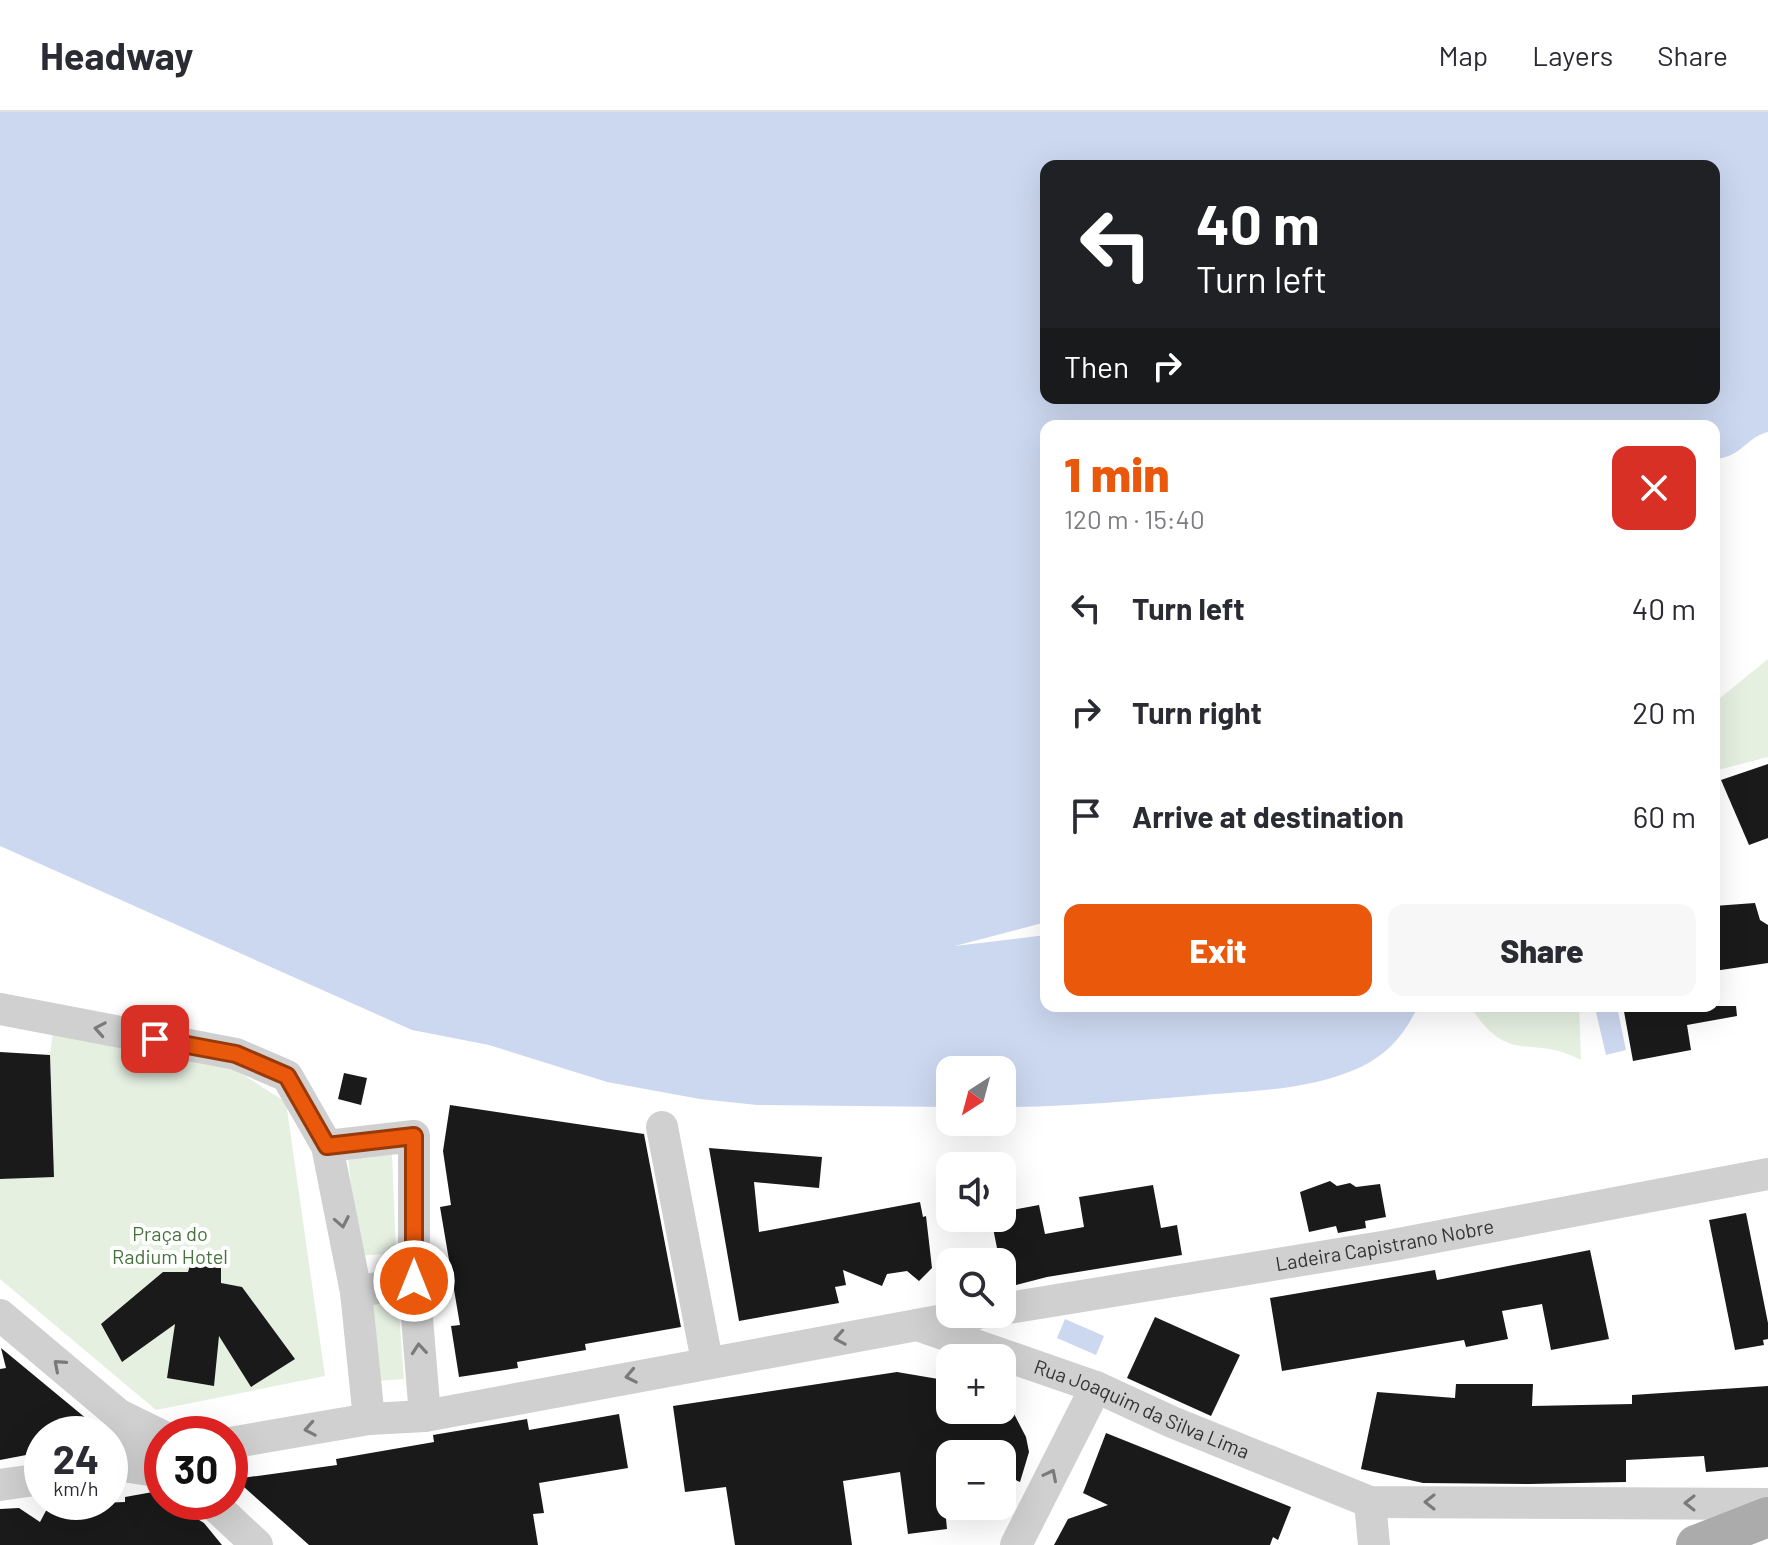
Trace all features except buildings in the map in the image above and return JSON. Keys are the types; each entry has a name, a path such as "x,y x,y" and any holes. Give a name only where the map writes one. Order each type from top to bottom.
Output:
{"main road":[{"path":"1696,1545 1768,1517"}],"street":[{"path":"0,1009 236,1054 287,1076 327,1146 356,1292 369,1419"},
{"path":"662,1127 707,1361"},
{"path":"327,1146 414,1136 414,1281 425,1416"},
{"name":"Ladeira Capistrano Nobre","path":"1016,1307 1388,1246 1768,1174"},
{"path":"356,1292 414,1281"},
{"path":"0,1315 119,1415 144,1427"},
{"path":"917,1325 936,1321"},
{"name":"Rua Joaquim da Silva Lima","path":"248,1440 369,1419 425,1416 707,1361 917,1325 1096,1387 1172,1422 1370,1502 1768,1504"},
{"path":"1016,1545 1096,1387"},
{"path":"128,1429 134,1439 134,1452 128,1457"},
{"path":"0,1485 24,1482"},
{"path":"1370,1502 1374,1545"},
{"path":"230,1520 257,1545"}],"green space":[{"path":"1768,659 1768,757 1720,769 1720,698"},
{"path":"1474,1012 1579,1012 1581,1060 1549,1049 1511,1044 1487,1028"},
{"name":"Praça do Radium Hotel","path":"54,1024 234,1069 286,1102 325,1376 156,1410 0,1279 0,1179 54,1176 50,1055"},
{"path":"392,1153 396,1253 358,1256 348,1156"},
{"path":"398,1298 404,1379 377,1381 370,1299"}],"water":[{"path":"0,112 1768,112 1768,432 1724,458 1720,458 1720,420 1040,420 1040,924 955,946 1040,936 1040,1012 1415,1012 1395,1042 1380,1056 1341,1075 1278,1089 1016,1107 1016,1056 936,1056 936,1107 757,1105 700,1099 607,1082 489,1045 412,1030 0,846"},
{"path":"1596,1012 1618,1012 1626,1050 1606,1055"},
{"path":"1065,1319 1104,1336 1096,1355 1057,1338"}],"route":[{"path":"155,1039 236,1054 287,1076 327,1146 414,1136 414,1281"}]}
